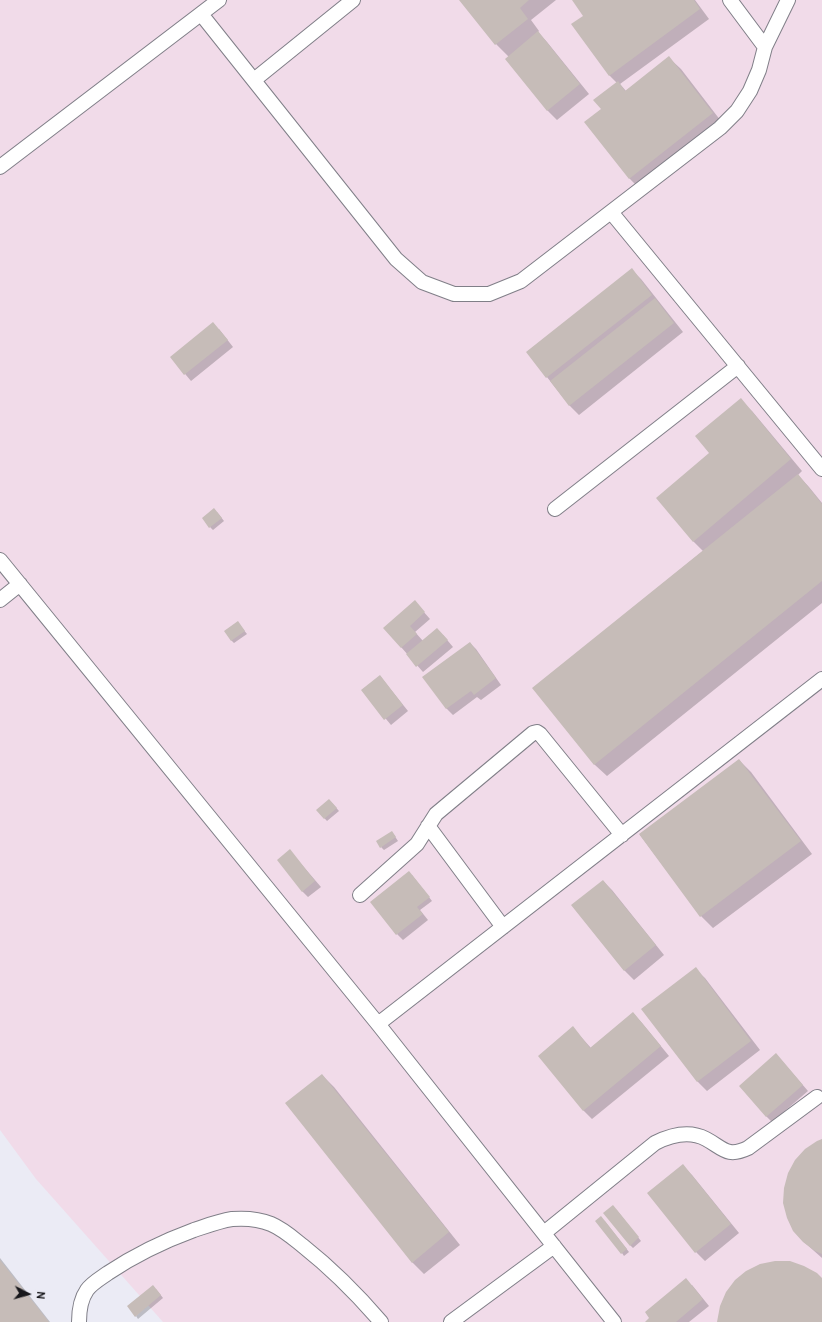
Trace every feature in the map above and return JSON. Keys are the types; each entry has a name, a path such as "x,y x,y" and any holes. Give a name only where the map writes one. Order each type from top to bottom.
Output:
{"lane":[{"path":"0,167 219,0"},
{"path":"254,80 353,0"},
{"path":"730,0 765,47"},
{"path":"201,14 396,259 422,282 454,294 489,294 520,281 720,128 737,111 750,91 759,70 765,47 788,0"},
{"path":"611,212 822,468"},
{"path":"555,509 738,366"},
{"path":"0,560 378,1024 614,1322"},
{"path":"0,600 20,584"},
{"path":"378,1024 822,679"},
{"path":"360,895 417,844 436,814 533,733 537,732 622,835"},
{"path":"428,826 503,927"},
{"path":"544,1233 655,1143 666,1137 679,1134 692,1134 705,1138 729,1152 739,1152 748,1148 817,1097"},
{"path":"79,1322 80,1306 87,1290 99,1279 125,1261 153,1247 211,1224 232,1219 252,1219 271,1224 288,1234 315,1255 340,1278 381,1322"},
{"path":"451,1322 554,1246"}],"shaded area":[{"path":"0,0 822,0 822,1322 163,1322 36,1179 0,1130"}],"building":[{"path":"459,0 529,0 520,8 528,19 495,45"},
{"path":"572,0 694,0 700,9 609,76 571,24 583,16"},
{"path":"538,31 580,84 547,111 505,59"},
{"path":"669,56 713,113 629,179 584,122 601,109 593,100 618,81 625,91"},
{"path":"632,268 652,295 546,378 526,352"},
{"path":"655,298 674,323 569,406 550,381"},
{"path":"213,322 228,340 184,375 170,357"},
{"path":"741,398 791,459 693,542 656,498 709,453 695,436"},
{"path":"798,474 822,504 822,581 594,765 532,688"},
{"path":"214,508 222,518 209,528 202,518"},
{"path":"415,600 425,612 410,626 417,634 401,648 383,628"},
{"path":"238,621 245,631 231,641 224,631"},
{"path":"437,628 448,640 416,667 406,654"},
{"path":"470,642 496,678 474,695 471,691 446,709 422,677"},
{"path":"380,675 403,705 384,720 361,690"},
{"path":"739,759 801,841 700,917 639,834"},
{"path":"329,799 337,808 324,819 316,810"},
{"path":"392,831 396,837 380,848 376,841"},
{"path":"290,849 315,881 302,892 277,860"},
{"path":"409,871 430,897 417,907 423,914 396,935 370,902"},
{"path":"603,880 656,945 624,971 571,905"},
{"path":"696,967 751,1041 697,1082 641,1009"},
{"path":"633,1012 661,1046 583,1111 538,1056 573,1026 590,1048"},
{"path":"776,1053 803,1085 766,1117 739,1086"},
{"path":"322,1074 449,1232 412,1263 285,1103"},
{"path":"822,1139 822,1254 815,1251 803,1242 793,1231 787,1218 783,1203 784,1188 788,1173 795,1160 805,1149"},
{"path":"683,1164 731,1224 695,1253 647,1193"},
{"path":"613,1205 639,1237 630,1246 603,1213"},
{"path":"601,1216 627,1249 621,1254 595,1221"},
{"path":"0,1260 49,1322 0,1322"},
{"path":"775,1261 790,1261 804,1266 817,1273 822,1278 822,1322 717,1322 720,1306 726,1292 735,1280 746,1271 760,1264"},
{"path":"686,1278 703,1299 676,1322 645,1322 649,1318 645,1312"},
{"path":"153,1285 161,1295 135,1317 127,1306"}]}
